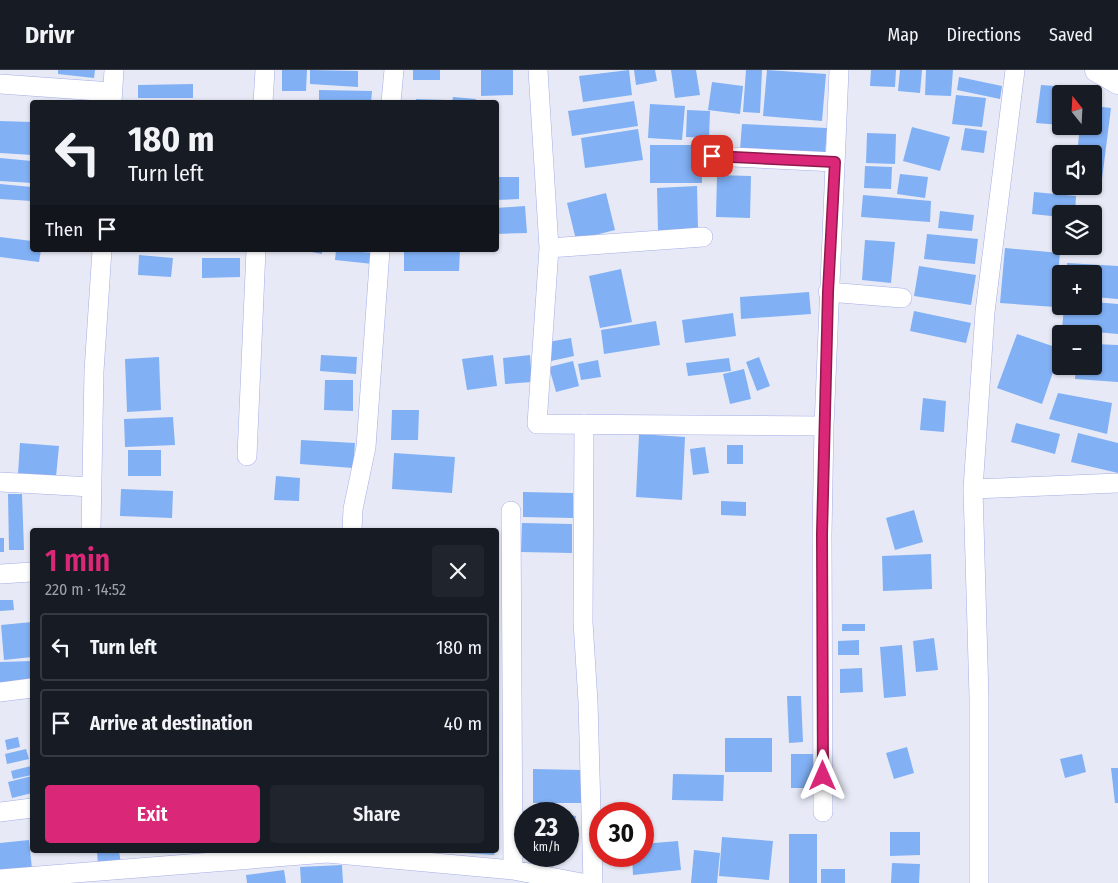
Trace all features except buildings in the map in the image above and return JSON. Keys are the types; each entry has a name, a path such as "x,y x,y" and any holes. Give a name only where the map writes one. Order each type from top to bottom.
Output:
{"street":[{"path":"0,84 112,97 114,70"},
{"path":"263,100 265,70"},
{"path":"391,100 394,70"},
{"path":"538,70 548,248 537,424 824,426"},
{"path":"823,812 822,534 824,426 828,292 839,70"},
{"path":"979,883 979,697 973,489 985,312 1015,70"},
{"path":"1097,70 1118,82"},
{"path":"712,156 835,162"},
{"path":"548,248 703,237"},
{"path":"91,528 94,371 102,252"},
{"path":"247,456 256,252"},
{"path":"352,528 366,447 380,252"},
{"path":"828,292 902,298"},
{"path":"584,424 583,622 588,702 592,883"},
{"path":"0,482 92,487"},
{"path":"973,489 1118,483"},
{"path":"511,511 513,870"},
{"path":"0,574 30,572"},
{"path":"0,692 30,688"},
{"path":"0,812 30,808"},
{"path":"0,879 327,853 359,853 490,876 513,870 582,883"}],"route":[{"path":"712,156 835,162 828,292 824,426 822,534 823,776"}]}
